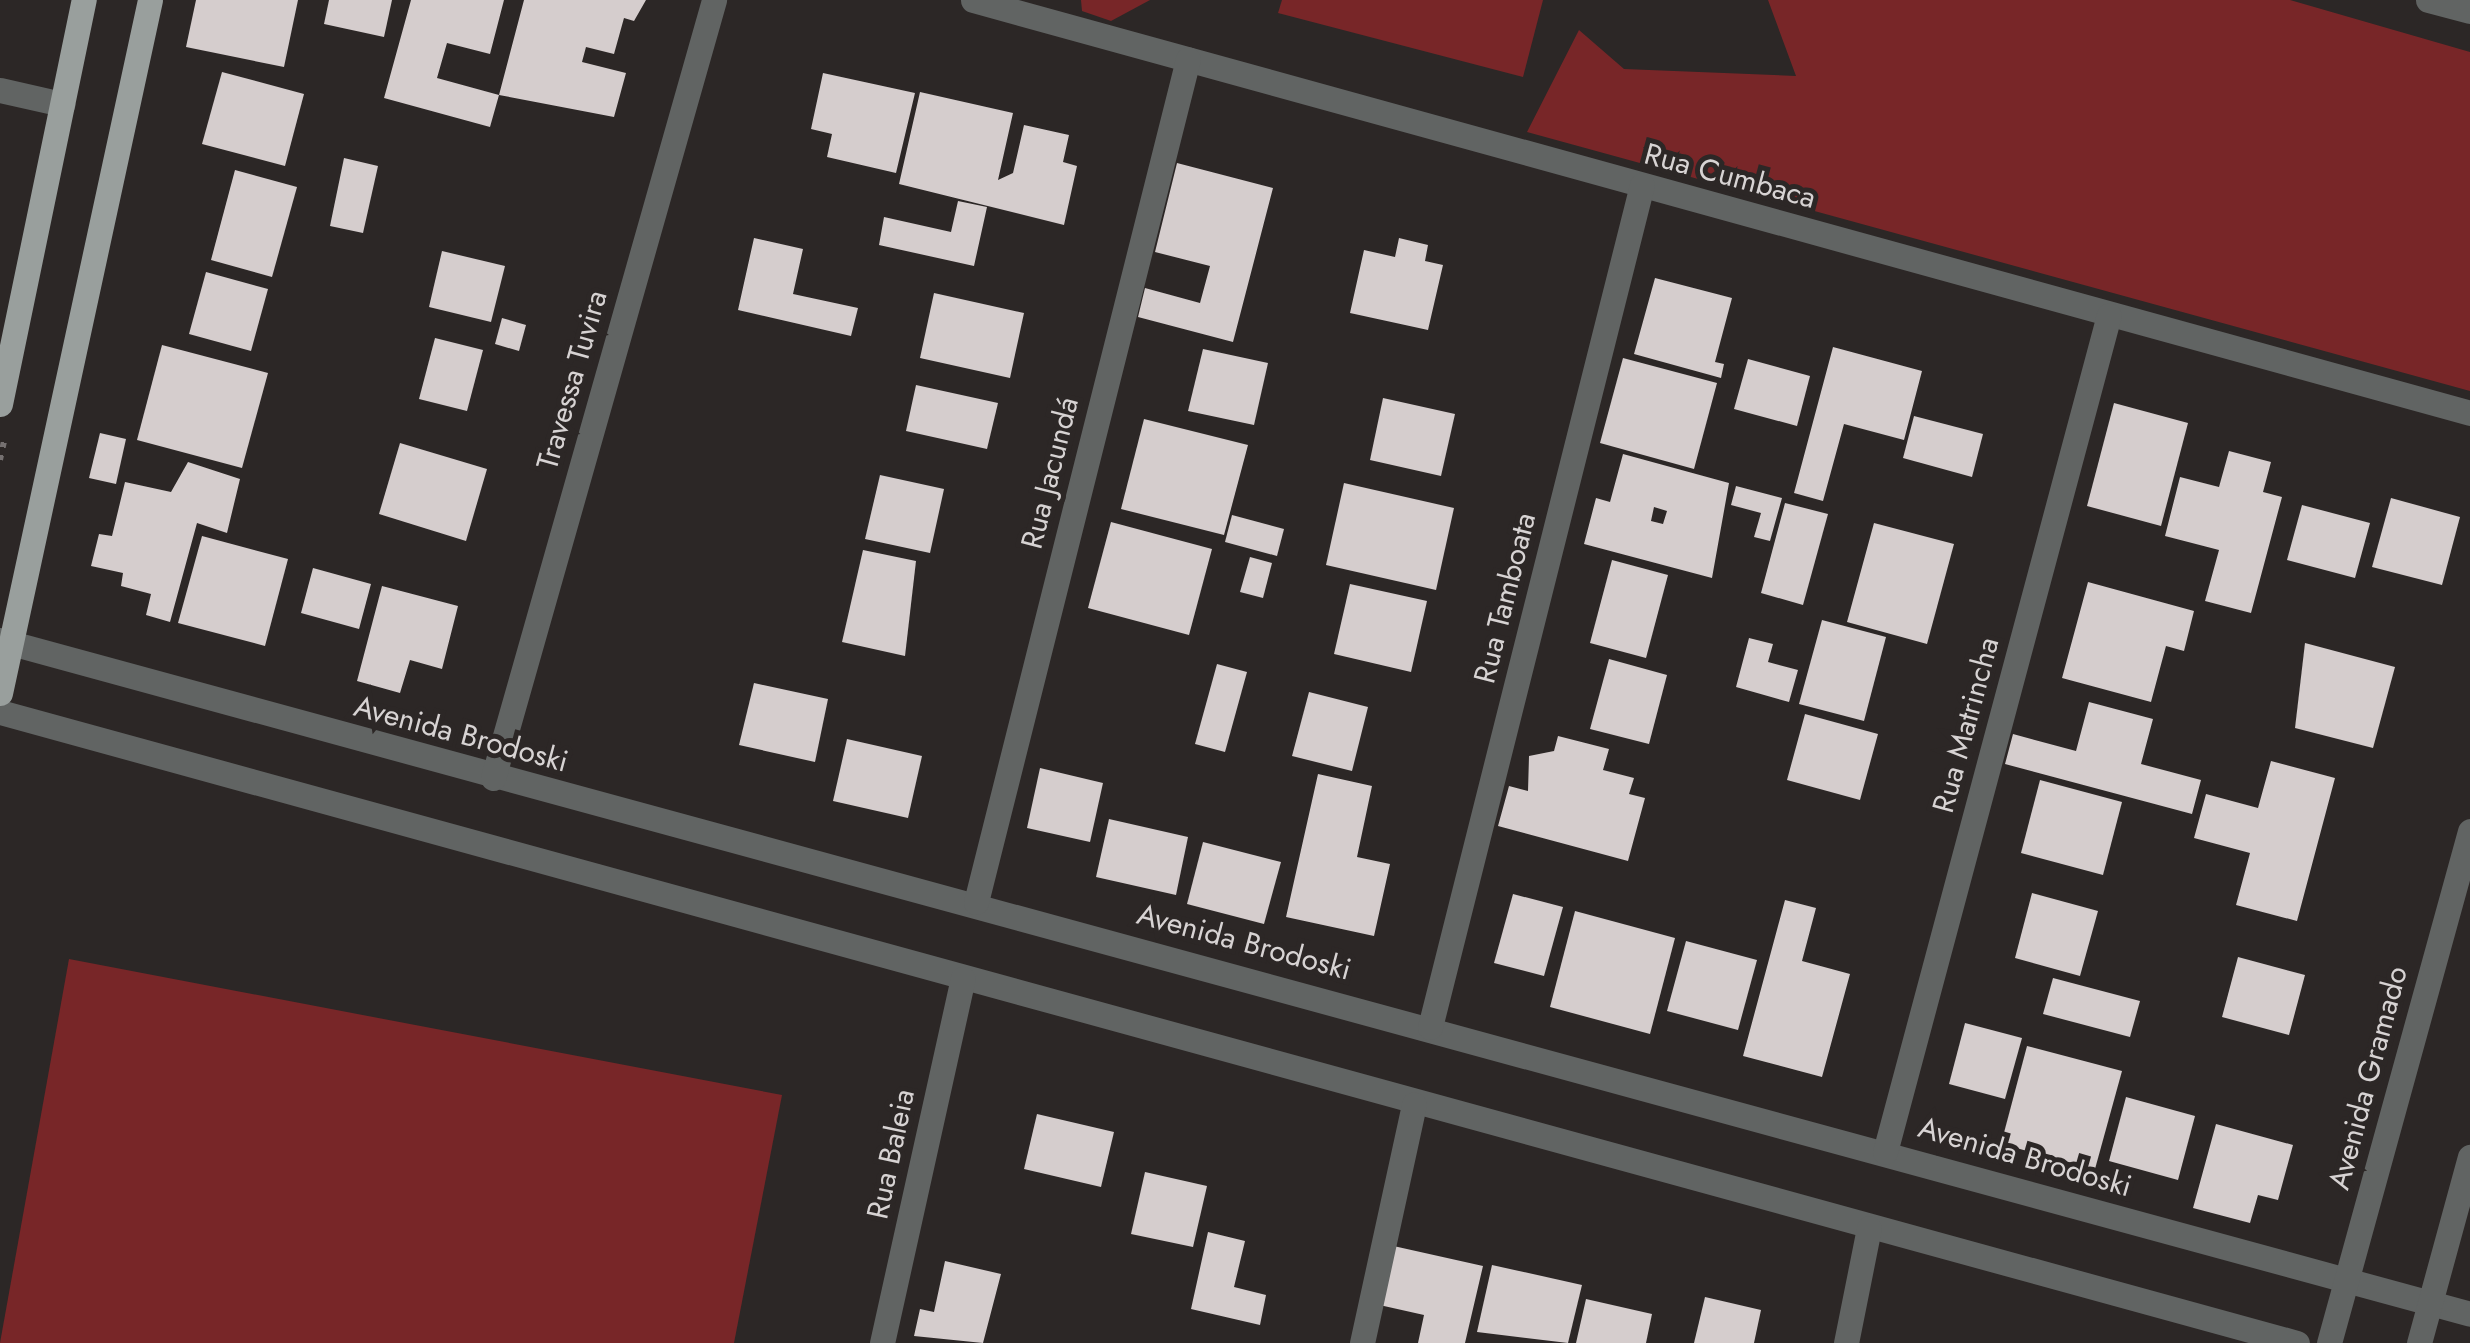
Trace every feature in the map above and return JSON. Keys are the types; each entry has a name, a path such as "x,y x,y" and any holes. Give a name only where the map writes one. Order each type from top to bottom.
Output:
{"main road":[{"path":"0,404 84,0"},
{"path":"0,694 4,642 150,0"}],"street":[{"name":"Travessa Tuvira","path":"493,778 714,0"},
{"name":"Rua Cumbaca","path":"973,0 2470,413"},
{"path":"2428,0 2470,11"},
{"name":"Rua Jacundá","path":"976,902 1188,60"},
{"path":"0,90 62,104"},
{"name":"Rua Tamboata","path":"1430,1027 1642,185"},
{"name":"Rua Matrincha","path":"1885,1152 2109,314"},
{"name":"Avenida Brodoski","path":"4,642 493,778 976,902 2470,1314"},
{"path":"0,712 1414,1105 2297,1343"},
{"name":"Avenida Gramado","path":"2329,1343 2470,831"},
{"name":"Rua Baleia","path":"882,1343 963,979"},
{"path":"1362,1343 1414,1105"},
{"path":"2419,1343 2470,1157"},
{"path":"1846,1343 1869,1228"}],"shaded area":[{"path":"1081,0 1150,0 1111,21 1082,11"},
{"path":"1282,0 1543,0 1523,77 1278,13"},
{"path":"1768,0 2290,0 2470,52 2470,391 1527,132 1579,30 1624,69 1796,76"},
{"path":"69,959 782,1095 734,1343 0,1343"}],"building":[{"path":"196,0 298,0 284,67 186,47"},
{"path":"329,0 392,0 384,37 324,24"},
{"path":"411,0 504,0 490,54 447,43 437,78 499,95 490,127 384,98"},
{"path":"524,0 646,0 634,21 624,18 614,54 586,47 582,62 626,73 614,117 499,95"},
{"path":"222,72 304,94 285,166 202,144"},
{"path":"823,73 915,93 896,173 827,157 832,134 811,129"},
{"path":"920,92 1013,113 998,180 1013,173 1024,125 1069,135 1063,162 1077,166 1064,225 899,184"},
{"path":"344,158 378,166 363,233 330,226"},
{"path":"1177,163 1273,188 1233,342 1138,317 1145,288 1200,303 1210,266 1155,252"},
{"path":"235,170 297,187 272,277 211,260"},
{"path":"958,201 987,207 974,266 879,245 884,217 951,232"},
{"path":"754,238 803,249 793,294 858,308 851,336 738,310"},
{"path":"1399,238 1428,245 1425,261 1443,265 1428,330 1350,313 1364,250 1395,257"},
{"path":"442,251 505,266 491,322 429,307"},
{"path":"206,272 268,289 251,351 189,334"},
{"path":"1655,278 1732,298 1715,362 1724,364 1721,378 1634,354"},
{"path":"934,293 1024,313 1010,378 920,358"},
{"path":"502,318 526,325 519,351 495,344"},
{"path":"435,338 483,350 467,411 419,399"},
{"path":"162,345 268,373 242,468 137,440"},
{"path":"1833,347 1922,371 1904,440 1844,424 1823,501 1794,493"},
{"path":"1203,349 1268,363 1254,425 1188,411"},
{"path":"1623,358 1717,383 1694,469 1600,443"},
{"path":"1748,359 1810,376 1797,426 1734,409"},
{"path":"916,385 998,403 987,449 906,431"},
{"path":"1383,398 1455,414 1441,476 1370,460"},
{"path":"2114,403 2188,423 2161,526 2087,506"},
{"path":"1914,416 1983,434 1972,477 1903,458"},
{"path":"1144,419 1248,445 1224,535 1121,509"},
{"path":"100,433 126,439 116,484 89,478"},
{"path":"400,443 487,469 466,541 379,514"},
{"path":"2229,451 2271,462 2263,492 2282,497 2251,613 2205,601 2219,550 2165,536 2180,477 2219,487"},
{"path":"1623,454 1729,483 1712,578 1584,544 1596,498 1610,502","holes":["1654,507 1667,511 1663,524 1651,521"]},
{"path":"188,462 240,479 227,533 197,523 170,622 146,615 151,594 121,586 123,573 91,566 99,534 112,536 125,482 171,492"},
{"path":"880,475 944,489 930,553 865,539"},
{"path":"1344,483 1454,508 1436,590 1326,565"},
{"path":"1736,486 1782,498 1770,541 1754,537 1761,513 1731,505"},
{"path":"2391,498 2460,517 2442,585 2372,567"},
{"path":"1785,503 1828,514 1803,605 1761,593"},
{"path":"2302,505 2370,523 2355,578 2287,560"},
{"path":"1232,515 1284,529 1277,556 1225,542"},
{"path":"1111,522 1212,549 1189,635 1088,608"},
{"path":"1874,523 1954,544 1927,644 1847,622"},
{"path":"202,536 288,559 265,646 178,623"},
{"path":"863,550 916,561 905,656 842,642"},
{"path":"1250,557 1272,563 1263,598 1240,592"},
{"path":"1612,560 1668,575 1646,658 1590,643"},
{"path":"313,568 371,584 359,629 301,613"},
{"path":"2088,582 2194,611 2184,651 2166,646 2151,702 2062,678"},
{"path":"1350,584 1427,601 1411,672 1334,654"},
{"path":"382,586 458,606 442,669 410,660 400,693 357,681"},
{"path":"1822,620 1886,637 1864,721 1799,704"},
{"path":"1749,638 1773,644 1768,662 1798,670 1789,702 1736,687"},
{"path":"2305,643 2395,667 2373,748 2295,728"},
{"path":"1609,659 1667,675 1649,744 1590,729"},
{"path":"1217,664 1247,672 1225,752 1195,744"},
{"path":"754,683 828,699 815,762 739,745"},
{"path":"1309,692 1368,707 1352,771 1292,756"},
{"path":"2089,702 2153,719 2141,764 2201,780 2192,814 2005,764 2013,734 2076,751"},
{"path":"1805,714 1878,734 1860,800 1787,780"},
{"path":"1558,736 1609,749 1603,770 1634,778 1629,794 1645,798 1628,861 1498,826 1509,786 1528,791 1529,756 1554,751"},
{"path":"847,739 922,756 908,818 833,801"},
{"path":"2271,761 2335,778 2297,921 2236,905 2250,853 2194,838 2206,794 2258,808"},
{"path":"1040,768 1103,783 1090,842 1027,828"},
{"path":"1318,774 1372,786 1357,857 1390,864 1374,936 1286,917"},
{"path":"2040,780 2122,802 2103,875 2021,853"},
{"path":"1109,819 1188,837 1176,895 1096,877"},
{"path":"1203,842 1281,862 1264,924 1187,904"},
{"path":"2032,893 2098,911 2080,976 2015,958"},
{"path":"1513,894 1563,907 1544,976 1494,963"},
{"path":"1785,900 1816,908 1802,961 1850,974 1822,1077 1743,1056"},
{"path":"1575,911 1675,938 1650,1034 1550,1007"},
{"path":"1686,941 1757,960 1738,1030 1667,1011"},
{"path":"2238,957 2305,975 2289,1035 2222,1017"},
{"path":"2053,978 2140,1001 2130,1037 2043,1014"},
{"path":"1965,1023 2022,1038 2005,1099 1949,1084"},
{"path":"2027,1046 2122,1071 2095,1169 2001,1144"},
{"path":"2126,1097 2195,1116 2178,1180 2109,1161"},
{"path":"1037,1114 1114,1132 1101,1187 1024,1169"},
{"path":"2216,1124 2293,1145 2278,1200 2258,1195 2250,1223 2193,1208"},
{"path":"1145,1172 1207,1186 1193,1247 1131,1234"},
{"path":"1208,1232 1245,1241 1234,1287 1266,1295 1260,1325 1191,1309"},
{"path":"1389,1245 1483,1266 1465,1343 1418,1343 1424,1315 1375,1304"},
{"path":"945,1261 1001,1274 983,1343 914,1336 920,1309 934,1312"},
{"path":"1492,1265 1582,1285 1568,1343 1477,1332"},
{"path":"1705,1297 1761,1310 1754,1343 1694,1343"},
{"path":"1586,1299 1652,1314 1646,1343 1576,1343"}]}
